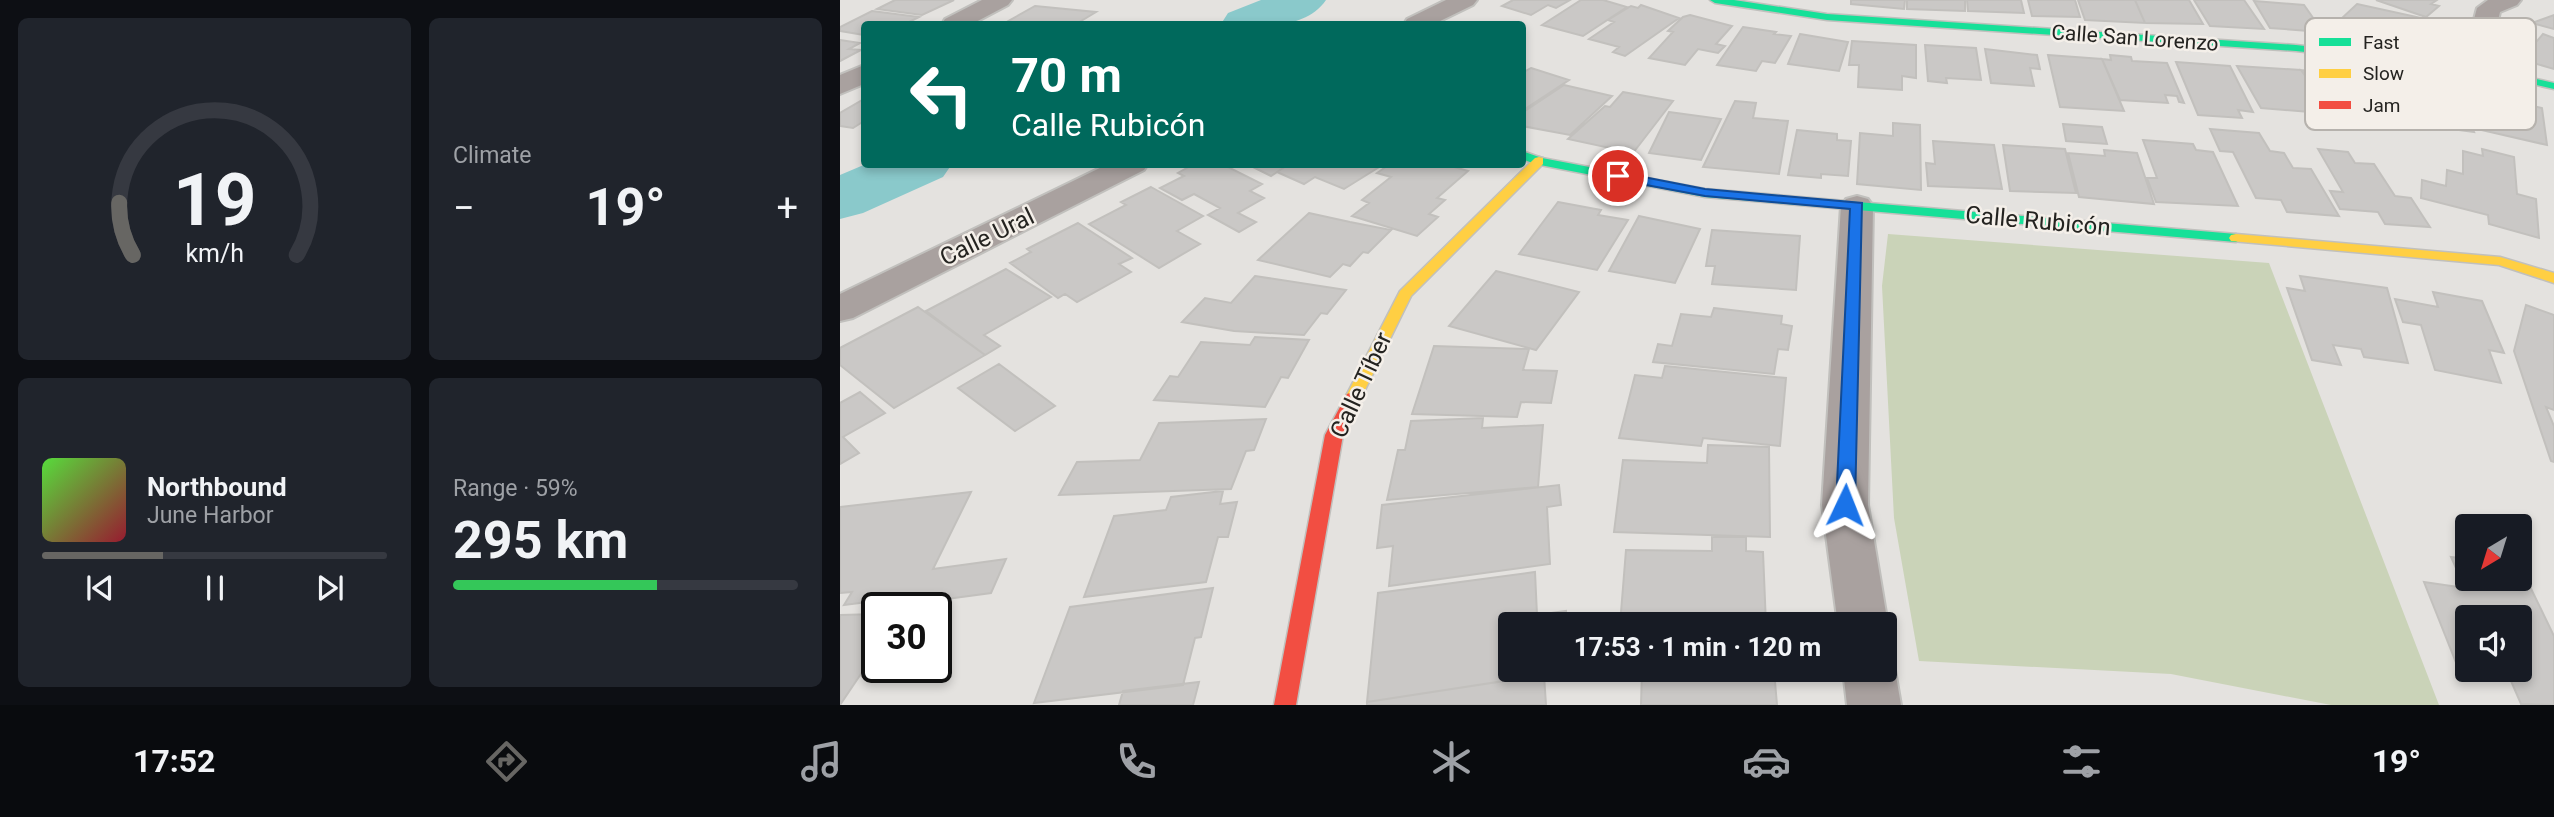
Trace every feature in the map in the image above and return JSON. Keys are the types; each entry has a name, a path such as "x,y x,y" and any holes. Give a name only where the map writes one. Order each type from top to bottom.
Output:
{"street":[{"path":"960,21 1000,0"},
{"path":"1422,21 1465,0"},
{"name":"Calle San Lorenzo","path":"1715,0 1826,17 2305,49"},
{"path":"2486,18 2489,8 2509,0"},
{"path":"840,86 861,75"},
{"name":"Calle San Lorenzo","path":"2536,82 2554,86"},
{"name":"Calle Rubicón","path":"1526,156 1705,192 2500,261 2554,278"},
{"name":"Calle Tíber","path":"1285,705 1334,435 1405,294 1539,161"},
{"name":"Calle Ural","path":"840,309 1125,168"},
{"path":"1857,206 1845,505 1861,612"},
{"path":"1871,682 1874,705"}],"green space":[{"path":"1888,234 2269,263 2439,705 2331,705 2171,674 1919,661 1894,518 1882,286"}],"building":[{"path":"895,0 954,0 922,15 877,9"},
{"path":"1513,0 1570,0 1556,8 1548,5 1531,15 1502,6"},
{"path":"1581,0 1603,0 1627,7 1583,36 1542,25"},
{"path":"1851,0 1905,0 1904,9 1851,4"},
{"path":"1907,0 1965,0 1965,11 1907,9"},
{"path":"1967,0 2021,0 2024,13 1968,11"},
{"path":"2028,0 2075,0 2080,17 2032,16"},
{"path":"2078,0 2135,0 2145,23 2085,20"},
{"path":"2135,0 2189,0 2203,24 2145,23"},
{"path":"2194,0 2244,0 2264,29 2210,26"},
{"path":"2376,0 2437,0 2431,4 2439,6 2426,17"},
{"path":"2254,1 2304,5 2313,18 2305,18 2305,31 2270,28"},
{"path":"2357,4 2421,18 2342,18"},
{"path":"1641,5 1679,18 1625,56 1613,52 1619,47 1589,39 1614,22 1608,20 1631,6 1638,8"},
{"path":"1035,6 1096,12 1081,21 1008,21"},
{"path":"872,11 919,17 911,21 861,21 861,34 840,31 840,27"},
{"path":"1690,15 1732,26 1716,44 1725,46 1718,53 1698,49 1685,65 1649,58 1673,32 1668,31 1683,17"},
{"path":"2554,15 2554,29 2536,24 2536,22"},
{"path":"1743,27 1791,36 1775,63 1762,61 1756,71 1717,65"},
{"path":"1800,34 1848,42 1839,71 1788,64"},
{"path":"2543,34 2554,38 2554,69 2536,64 2536,42"},
{"path":"840,40 860,43 849,49 861,50 840,61"},
{"path":"1852,41 1916,45 1916,78 1902,76 1902,90 1858,87 1859,65 1849,65"},
{"path":"1925,45 1976,48 1981,80 1946,78 1947,83 1928,81"},
{"path":"1985,49 2037,55 2040,69 2030,68 2034,86 1991,83"},
{"path":"2048,55 2102,59 2124,111 2060,107"},
{"path":"2110,55 2131,57 2132,61 2167,63 2184,103 2179,102 2177,96 2165,95 2168,103 2120,100 2102,59 2111,60"},
{"path":"2176,62 2230,66 2253,112 2238,110 2242,118 2198,115"},
{"path":"2237,66 2301,70 2305,75 2305,112 2261,108"},
{"path":"1531,68 1569,80 1526,108 1526,71"},
{"path":"1564,85 1612,96 1570,135 1526,127 1526,110"},
{"path":"1623,92 1673,101 1633,153 1568,139 1605,106 1610,107"},
{"path":"861,101 861,123 853,128 840,126 840,113"},
{"path":"1735,101 1756,103 1753,118 1788,121 1779,174 1703,167"},
{"path":"2536,107 2542,108 2547,145 2481,130 2536,130"},
{"path":"1669,112 1721,119 1701,160 1649,153"},
{"path":"1893,123 1920,125 1921,190 1857,184 1860,133 1893,136"},
{"path":"2063,124 2102,127 2107,144 2066,141"},
{"path":"2210,129 2259,133 2270,151 2284,153 2293,168 2311,169 2339,216 2287,212 2281,200 2256,198 2233,152 2220,151"},
{"path":"1797,130 1837,134 1837,140 1851,141 1848,176 1821,174 1821,178 1788,175"},
{"path":"2143,140 2193,144 2196,150 2213,152 2238,206 2156,202 2147,178 2157,178"},
{"path":"1933,141 1994,145 2002,189 1928,186 1926,163 1935,164"},
{"path":"2003,145 2065,149 2076,193 2010,191"},
{"path":"2318,149 2348,152 2355,163 2374,164 2395,196 2411,198 2430,227 2385,224 2378,212 2340,209 2330,191 2343,192"},
{"path":"2482,149 2514,157 2517,194 2536,199 2539,238 2489,224 2488,215 2421,198 2422,180 2446,186 2447,170 2463,174 2463,151 2483,156"},
{"path":"2104,150 2137,153 2154,204 2079,197 2068,153 2105,156"},
{"path":"1187,168 1230,168 1262,184 1250,191 1264,198 1238,213 1256,222 1239,232 1208,215 1220,208 1194,194 1182,200 1160,188 1184,176 1178,173"},
{"path":"1255,168 1283,168 1271,176"},
{"path":"1283,168 1378,168 1344,189 1315,177 1304,184 1277,172"},
{"path":"1384,168 1458,168 1468,171 1437,198 1445,200 1429,214 1438,217 1417,236 1352,216 1369,203 1362,200 1391,177 1377,173"},
{"path":"1151,187 1203,216 1177,231 1200,244 1159,268 1089,224 1126,205 1121,202"},
{"path":"1558,202 1601,210 1598,215 1628,220 1597,270 1519,254"},
{"path":"1309,213 1391,230 1368,253 1363,252 1350,266 1343,264 1330,277 1258,260"},
{"path":"1639,216 1700,229 1675,283 1609,271"},
{"path":"1078,223 1132,258 1119,264 1131,272 1077,302 1065,294 1058,298 1010,263 1031,252 1027,249"},
{"path":"1712,230 1800,236 1796,290 1712,284 1715,266 1706,266"},
{"path":"1006,269 1051,297 984,335 1000,346 985,355 926,311"},
{"path":"1496,271 1579,292 1536,350 1449,326"},
{"path":"1255,276 1346,290 1327,314 1321,313 1304,335 1234,331 1182,322 1205,298 1231,303"},
{"path":"2300,276 2387,288 2408,363 2364,357 2361,349 2333,345 2341,365 2312,360 2287,288 2305,291"},
{"path":"2433,292 2482,301 2504,353 2489,350 2501,383 2435,370 2421,325 2403,322 2395,299 2438,307"},
{"path":"2526,305 2554,315 2554,410 2546,407 2554,426 2554,462 2551,461 2514,351"},
{"path":"918,307 985,355 894,408 840,365 840,348"},
{"path":"1714,308 1782,316 1781,324 1792,326 1788,350 1778,349 1774,374 1653,362 1658,344 1672,346 1681,314 1711,317"},
{"path":"1255,337 1309,340 1288,378 1281,377 1265,407 1154,400 1170,376 1178,377 1201,342 1250,345"},
{"path":"1434,346 1529,349 1523,370 1557,371 1551,403 1521,402 1517,417 1412,414"},
{"path":"999,364 1055,406 1015,431 958,388"},
{"path":"1665,366 1786,378 1780,446 1703,438 1701,446 1619,438 1635,375 1662,378"},
{"path":"860,392 885,413 843,437 859,453 840,464 840,403"},
{"path":"1483,418 1482,428 1543,425 1538,487 1387,500 1398,450 1405,450 1411,421"},
{"path":"1266,419 1254,450 1246,451 1231,489 1059,495 1077,462 1140,460 1159,423"},
{"path":"1708,445 1769,447 1770,537 1614,532 1623,460 1707,463"},
{"path":"1559,485 1561,505 1547,507 1550,564 1389,586 1393,546 1377,548 1382,505"},
{"path":"1223,491 1220,504 1237,502 1228,537 1218,537 1206,582 1084,597 1114,516 1166,510 1171,497"},
{"path":"971,492 933,569 1006,559 991,593 952,598 952,592 861,592 861,603 844,605 852,592 840,593 840,507"},
{"path":"1712,537 1746,537 1746,551 1763,552 1765,612 1621,612 1626,550 1712,551"},
{"path":"1535,572 1537,612 1498,612 1498,682 1367,702 1378,593"},
{"path":"2424,582 2455,587 2455,592 2532,591 2554,636 2554,705 2521,704 2511,682 2532,682 2532,605 2455,605 2455,660"},
{"path":"1213,588 1201,637 1195,638 1183,685 1034,703 1070,607"},
{"path":"861,614 861,674 840,705 840,615"},
{"path":"1199,682 1193,705 1119,705 1123,691"},
{"path":"1498,682 1544,682 1546,705 1367,705 1367,702"},
{"path":"1642,682 1775,682 1777,705 1641,705"}],"waterway":[{"path":"1253,21 1302,0"},
{"path":"840,199 912,168"}],"traffic: fast":[{"path":"1715,0 1827,17 2305,49"},
{"path":"2536,82 2554,86"},
{"path":"1526,156 1705,193 2236,238"}],"traffic: slow":[{"path":"1353,398 1405,294 1539,161"},
{"path":"2236,238 2500,261 2554,278"}],"traffic: jam":[{"path":"1285,705 1334,435 1353,398"}],"route":[{"path":"1618,176 1705,192 1857,206 1845,505"}]}
